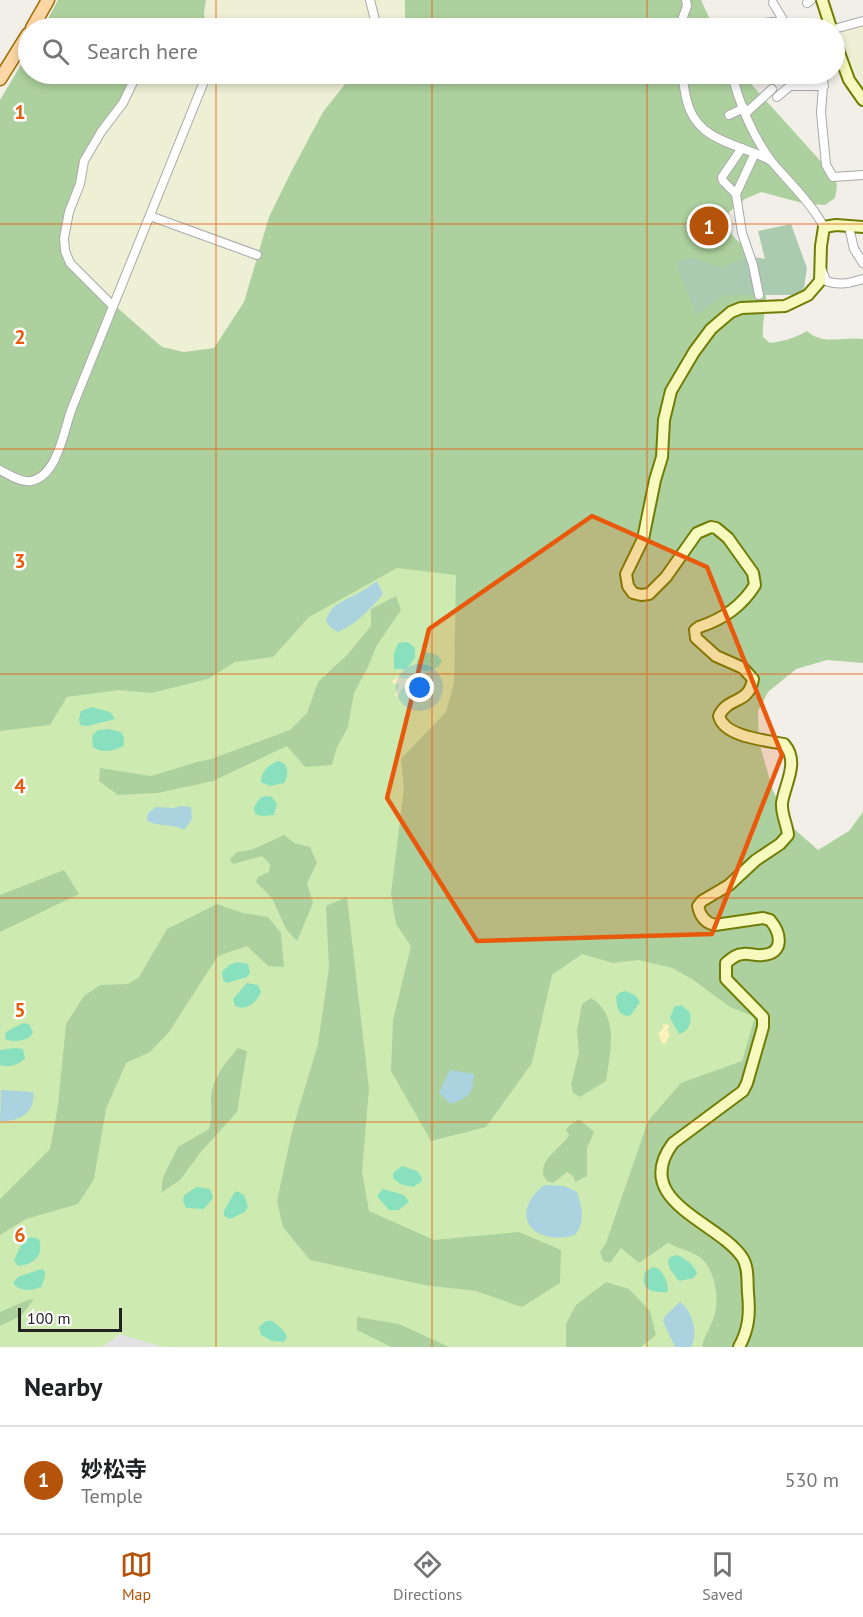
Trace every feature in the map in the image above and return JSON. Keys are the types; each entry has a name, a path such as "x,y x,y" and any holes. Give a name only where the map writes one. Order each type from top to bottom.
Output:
{"main road":[{"path":"38,18 48,0"},
{"path":"0,79 18,50"}],"street":[{"path":"370,0 374,18"},
{"path":"683,18 686,0"},
{"path":"822,0 829,18"},
{"path":"774,3 782,18"},
{"path":"845,26 863,21"},
{"path":"845,69 849,80 863,100"},
{"path":"113,306 70,263 65,251 64,238 69,212 80,184 84,161 101,132 123,103 132,84"},
{"path":"0,470 18,479 30,481 39,477 58,455 72,408 203,84"},
{"path":"684,84 689,109 700,127 712,137 773,162"},
{"path":"734,84 764,150 793,184 824,227 820,280 808,295 785,306 741,308 730,312 711,329 694,352 671,391 666,406 662,457 643,539 627,574 628,586 633,593 649,594 666,577 697,533 711,527 716,528 728,538 753,573 755,585 748,596 728,613 695,630 696,638 716,656 743,668 753,679 748,694 725,706 721,711 719,716 723,724 733,732 784,744 792,760 789,782 782,803 788,836 756,860 729,885 702,901 698,906 703,919 709,924 763,918 770,920 780,935 776,950 765,956 741,954 726,963 726,979 764,1017 747,1083 743,1090 673,1143 665,1154 661,1170 667,1191 681,1208 725,1241 742,1257 746,1266 750,1308 748,1328 739,1347"},
{"path":"729,115 745,110 790,86 824,86 821,112 828,171 833,177 863,175"},
{"path":"742,148 722,177 736,194 742,232 759,295"},
{"path":"736,194 755,153"},
{"path":"150,216 257,255"},
{"path":"824,227 836,225 863,227"},
{"path":"849,227 854,249 863,263"},
{"path":"820,266 826,281 847,284 863,279"}],"highlighted area":[{"path":"592,516 707,567 782,755 712,934 477,941 387,798 429,629"}],"green space":[{"path":"58,0 206,0 205,18 48,18"},
{"path":"206,0 405,0 405,18 205,18"},
{"path":"405,0 701,0 709,18 405,18"},
{"path":"863,24 863,90 851,69 845,51 845,29"},
{"path":"18,70 18,84 127,84 117,106 85,159 63,226 63,260 162,347 184,352 214,348 244,302 269,217 323,112 345,84 751,84 835,177 837,186 835,198 825,205 806,204 761,192 745,199 729,212 727,224 728,230 753,256 761,270 766,295 763,337 770,343 789,339 807,331 813,336 827,339 863,339 863,663 827,660 796,669 768,692 758,711 759,742 773,791 792,827 818,850 849,831 863,812 863,1347 702,1347 716,1310 715,1284 709,1267 704,1261 695,1254 668,1243 639,1263 621,1248 610,1263 603,1261 600,1252 606,1243 648,1121 681,1083 742,1061 755,1017 730,1007 692,979 672,968 639,960 613,963 582,954 552,975 532,1063 486,1127 431,1141 391,1071 393,1020 411,946 396,924 391,894 404,788 401,759 446,712 454,683 456,575 397,568 309,617 273,657 235,662 208,679 151,693 119,690 67,697 50,725 0,731 0,100"},
{"path":"127,84 345,84 323,112 291,172 269,217 244,302 214,348 184,352 162,347 63,260 63,226 85,159 117,106"},
{"path":"791,224 807,268 803,295 723,295 697,315 675,262 693,258 721,268 748,256 765,259 758,231"},
{"path":"452,530 597,901 788,1033 767,1347 0,1347 0,691"},
{"path":"396,596 401,610 377,645 354,693 348,727 337,747 332,765 305,767 287,746 213,781 158,793 118,795 99,781 100,768 151,776 211,759 290,730 307,713 318,682 348,654 371,626 371,609"},
{"path":"408,642 415,648 415,658 406,669 394,669 394,654 398,643"},
{"path":"426,652 437,655 442,661 431,670 416,670 417,660"},
{"path":"92,707 110,712 115,719 87,726 80,725 81,711"},
{"path":"109,729 121,732 124,746 108,751 93,747 92,736 98,730"},
{"path":"279,761 285,765 287,770 284,783 270,786 261,782 266,768"},
{"path":"272,797 277,804 274,815 255,814 254,807 260,798"},
{"path":"284,835 294,843 310,847 317,863 307,883 313,903 297,941 286,929 272,898 256,882 258,877 269,872 270,864 262,856 233,864 230,859 237,852 251,850"},
{"path":"64,870 79,894 0,932 0,895"},
{"path":"347,897 369,1089 362,1172 369,1211 434,1240 519,1232 561,1250 560,1283 522,1307 476,1291 424,1285 310,1260 283,1227 277,1201 292,1131 318,1044 329,968 326,906"},
{"path":"217,904 243,913 268,917 281,933 284,967 268,966 247,946 218,956 169,1032 150,1052 126,1063 106,1109 94,1179 78,1204 26,1219 0,1235 0,1199 50,1149 58,1105 66,1024 84,996 100,985 128,984 139,977 167,929"},
{"path":"237,962 248,964 250,973 247,977 227,983 223,980 222,972 229,965"},
{"path":"247,983 258,985 261,992 250,1005 235,1006 233,999"},
{"path":"625,991 635,995 640,1002 631,1015 627,1016 619,1011 616,997"},
{"path":"591,998 606,1014 610,1025 611,1047 606,1081 580,1097 573,1093 571,1084 579,1052 577,1031 582,1004"},
{"path":"681,1005 690,1012 691,1019 689,1026 679,1034 670,1018 674,1007"},
{"path":"23,1023 29,1024 33,1032 31,1036 18,1041 5,1039 6,1032"},
{"path":"238,1048 247,1051 237,1112 200,1153 180,1180 161,1193 163,1177 178,1147 209,1129 211,1100 216,1078"},
{"path":"23,1049 25,1059 13,1065 0,1065 0,1050"},
{"path":"579,1119 594,1132 587,1148 587,1176 575,1182 573,1176 567,1172 553,1183 547,1181 543,1174 544,1164 569,1135 566,1130"},
{"path":"402,1166 417,1171 422,1178 421,1182 413,1187 400,1184 393,1178 393,1173"},
{"path":"197,1187 210,1189 213,1198 204,1209 186,1208 183,1201 184,1195"},
{"path":"383,1189 404,1195 409,1202 399,1210 389,1210 377,1196"},
{"path":"237,1191 244,1195 248,1206 245,1212 230,1219 224,1216 224,1211"},
{"path":"31,1237 39,1239 39,1254 33,1261 18,1266 14,1260 23,1243"},
{"path":"677,1255 694,1267 697,1273 694,1278 679,1281 670,1269 668,1261 670,1257"},
{"path":"653,1267 659,1269 664,1277 668,1292 653,1291 646,1287 645,1272"},
{"path":"41,1269 45,1271 45,1277 41,1287 26,1290 13,1283 18,1277"},
{"path":"606,1282 629,1289 650,1311 656,1335 641,1347 566,1347 566,1324 576,1305"},
{"path":"34,1299 21,1316 0,1326 0,1312"},
{"path":"357,1317 399,1324 449,1347 391,1347 357,1330"},
{"path":"266,1321 273,1321 283,1330 287,1337 284,1342 272,1341 261,1335 259,1327"}],"sand":[{"path":"398,677 408,679 413,684 407,689 402,687 398,697 395,695 399,685 393,684 392,681"},
{"path":"663,1024 669,1025 667,1030 670,1035 664,1045 658,1033 663,1029"}],"shaded area":[{"path":"120,1334 163,1347 102,1347"}],"water":[{"path":"377,581 383,594 368,611 357,621 338,632 330,627 326,620 334,607"},
{"path":"156,807 191,807 192,819 184,830 147,821 148,813"},
{"path":"450,1070 474,1074 473,1086 469,1094 451,1104 439,1093"},
{"path":"1,1090 33,1092 32,1106 29,1111 19,1118 0,1121"},
{"path":"544,1185 565,1186 577,1192 582,1219 575,1235 561,1238 548,1237 538,1233 530,1226 527,1208"},
{"path":"680,1302 688,1311 693,1323 694,1336 691,1347 675,1347 663,1321 665,1316"}],"place":[{"name":"妙松寺","path":"709,226"}]}
